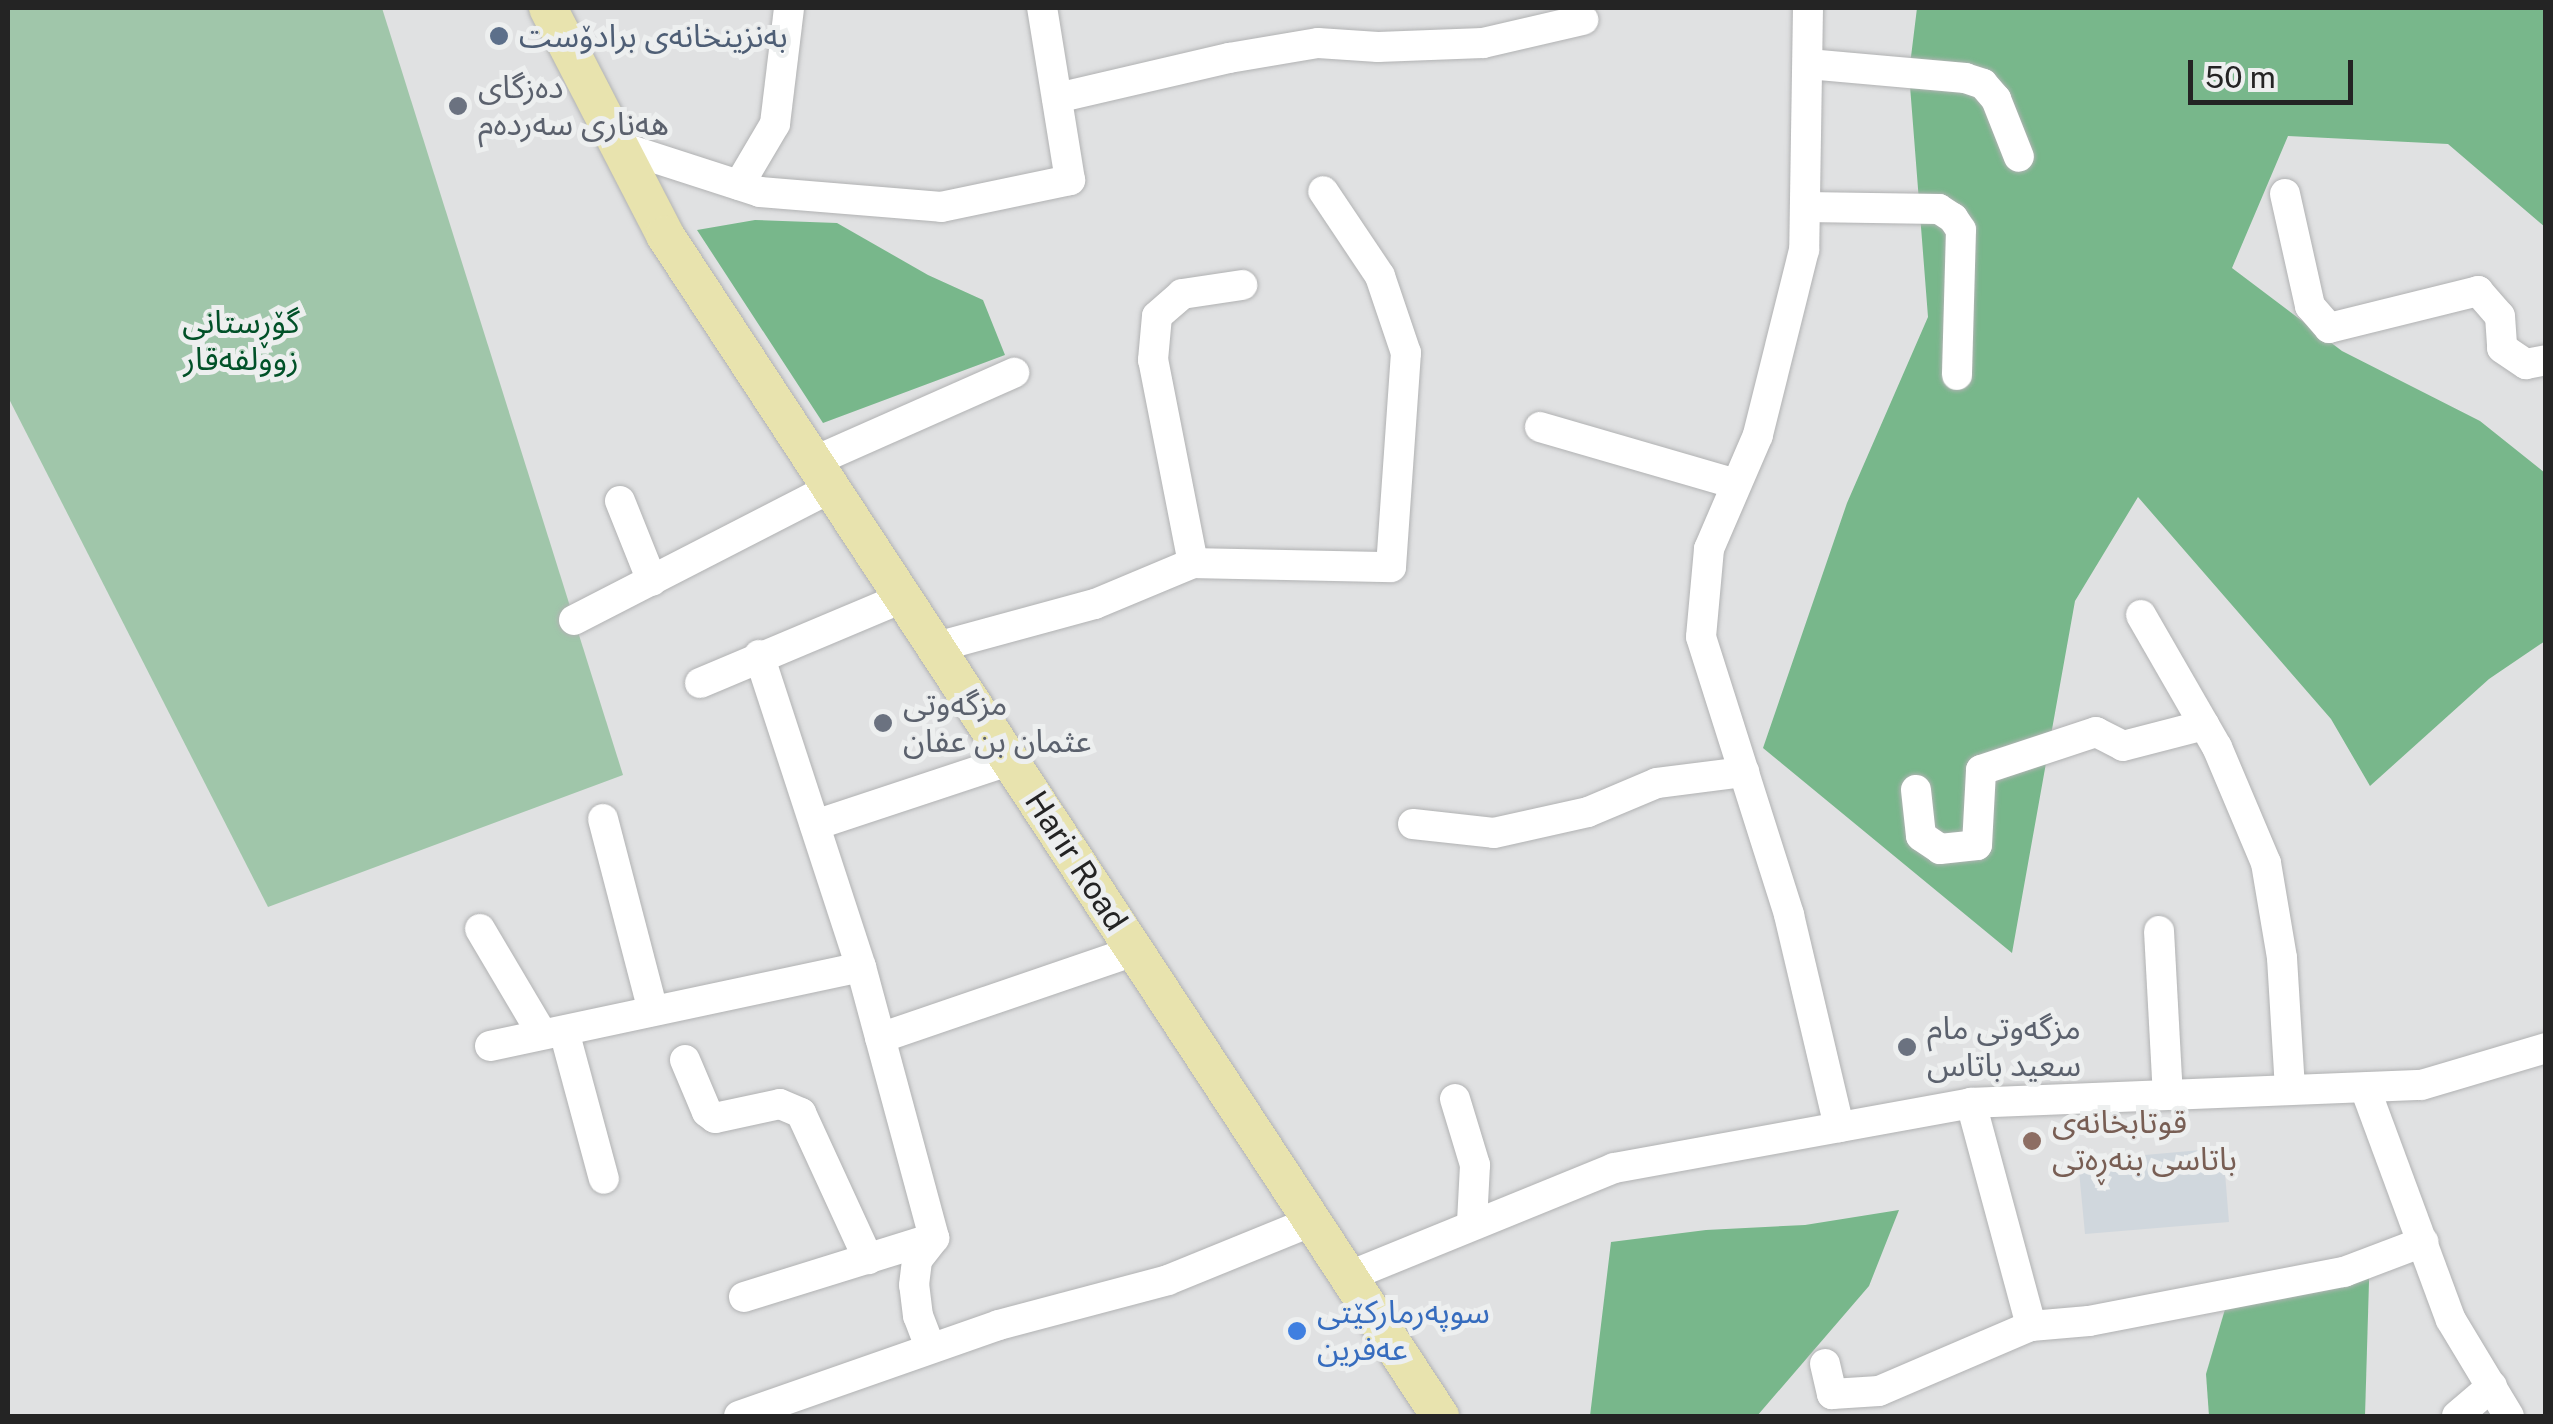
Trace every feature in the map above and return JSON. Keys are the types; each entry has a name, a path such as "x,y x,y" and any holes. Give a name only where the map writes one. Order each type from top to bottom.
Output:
{"main road":[{"path":"548,8 624,148"},
{"path":"578,8 624,148"},
{"name":"Harir Road","path":"624,148 665,234 1440,1416"}],"street":[{"path":"740,186 775,124 789,8"},
{"path":"624,148 760,192 941,207 1070,180 1042,8"},
{"path":"1808,8 1804,250 1758,435 1709,549 1701,637 1789,916 1838,1128"},
{"path":"1057,98 1318,42 1378,47 1482,43 1583,20"},
{"path":"1808,64 1965,78 1982,84 1996,99 2019,157"},
{"path":"940,652 944,645 1095,604 1192,563 1391,567 1406,353 1380,276 1323,191"},
{"path":"2285,194 2310,306 2330,328 2478,291 2500,316 2502,348 2526,364 2546,360"},
{"path":"1805,207 1939,209 1954,218 1960,230 1957,376"},
{"path":"1192,563 1153,360 1157,316 1182,294 1242,284"},
{"path":"574,620 652,582 824,474 1014,373"},
{"path":"1540,427 1736,484"},
{"path":"620,501 652,582"},
{"path":"700,683 905,597"},
{"path":"2141,615 2204,725 2266,863 2282,958 2290,1090"},
{"path":"760,655 861,967 934,1238"},
{"path":"1916,790 1921,836 1940,850 1978,845 1981,770 2096,732 2123,746 2204,725"},
{"path":"815,826 1010,760"},
{"path":"1413,824 1494,833 1588,812 1656,783 1744,772"},
{"path":"603,819 653,1011"},
{"path":"480,928 553,1032 604,1179"},
{"path":"2159,931 2168,1096"},
{"path":"880,1038 1134,950"},
{"path":"490,1046 861,967"},
{"path":"1346,1277 1614,1168 1972,1103 2421,1085 2546,1048"},
{"path":"685,1060 707,1112 716,1118 780,1104 801,1113 868,1259"},
{"path":"2366,1088 2451,1320 2509,1416"},
{"path":"1455,1099 1475,1165 1472,1223"},
{"path":"1972,1103 2031,1326"},
{"path":"742,1416 930,1347 1168,1280 1310,1222"},
{"path":"744,1297 934,1238"},
{"path":"930,1347 918,1316 914,1285 917,1260 934,1238"},
{"path":"1825,1364 1832,1394 1879,1391 2031,1326 2089,1322 2344,1272 2422,1242"},
{"path":"2456,1416 2492,1386"}],"shaded area":[{"path":"2223,1148 2229,1222 2085,1234 2078,1161"}],"green space":[{"name":"گۆڕستانی زوولفەقار","path":"8,8 382,8 623,775 268,907 8,397"},
{"path":"1917,8 2545,8 2545,227 2448,144 2288,136 2232,268 2342,351 2480,421 2545,473 2545,641 2489,679 2370,786 2331,719 2138,497 2075,601 2012,953 1763,748 1847,503 1928,317 1909,73"},
{"path":"755,220 837,223 928,275 983,300 1005,355 823,423 697,230"},
{"path":"1899,1210 1869,1286 1757,1416 1590,1416 1611,1242 1706,1230 1805,1225"},
{"path":"2370,1248 2365,1416 2209,1416 2206,1374 2228,1299"}],"place":[{"name":"بەنزینخانەی برادۆست","path":"499,36"},
{"name":"دەزگای هەناری سەردەم","path":"458,106"},
{"name":"مزگەوتی عثمان بن عفان","path":"883,723"},
{"name":"مزگەوتی مام سعید باتاس","path":"1907,1047"},
{"name":"قوتابخانەی باتاسی بنەڕەتی","path":"2032,1141"},
{"name":"سوپەرمارکێتی عەفرین","path":"1297,1331"}]}
